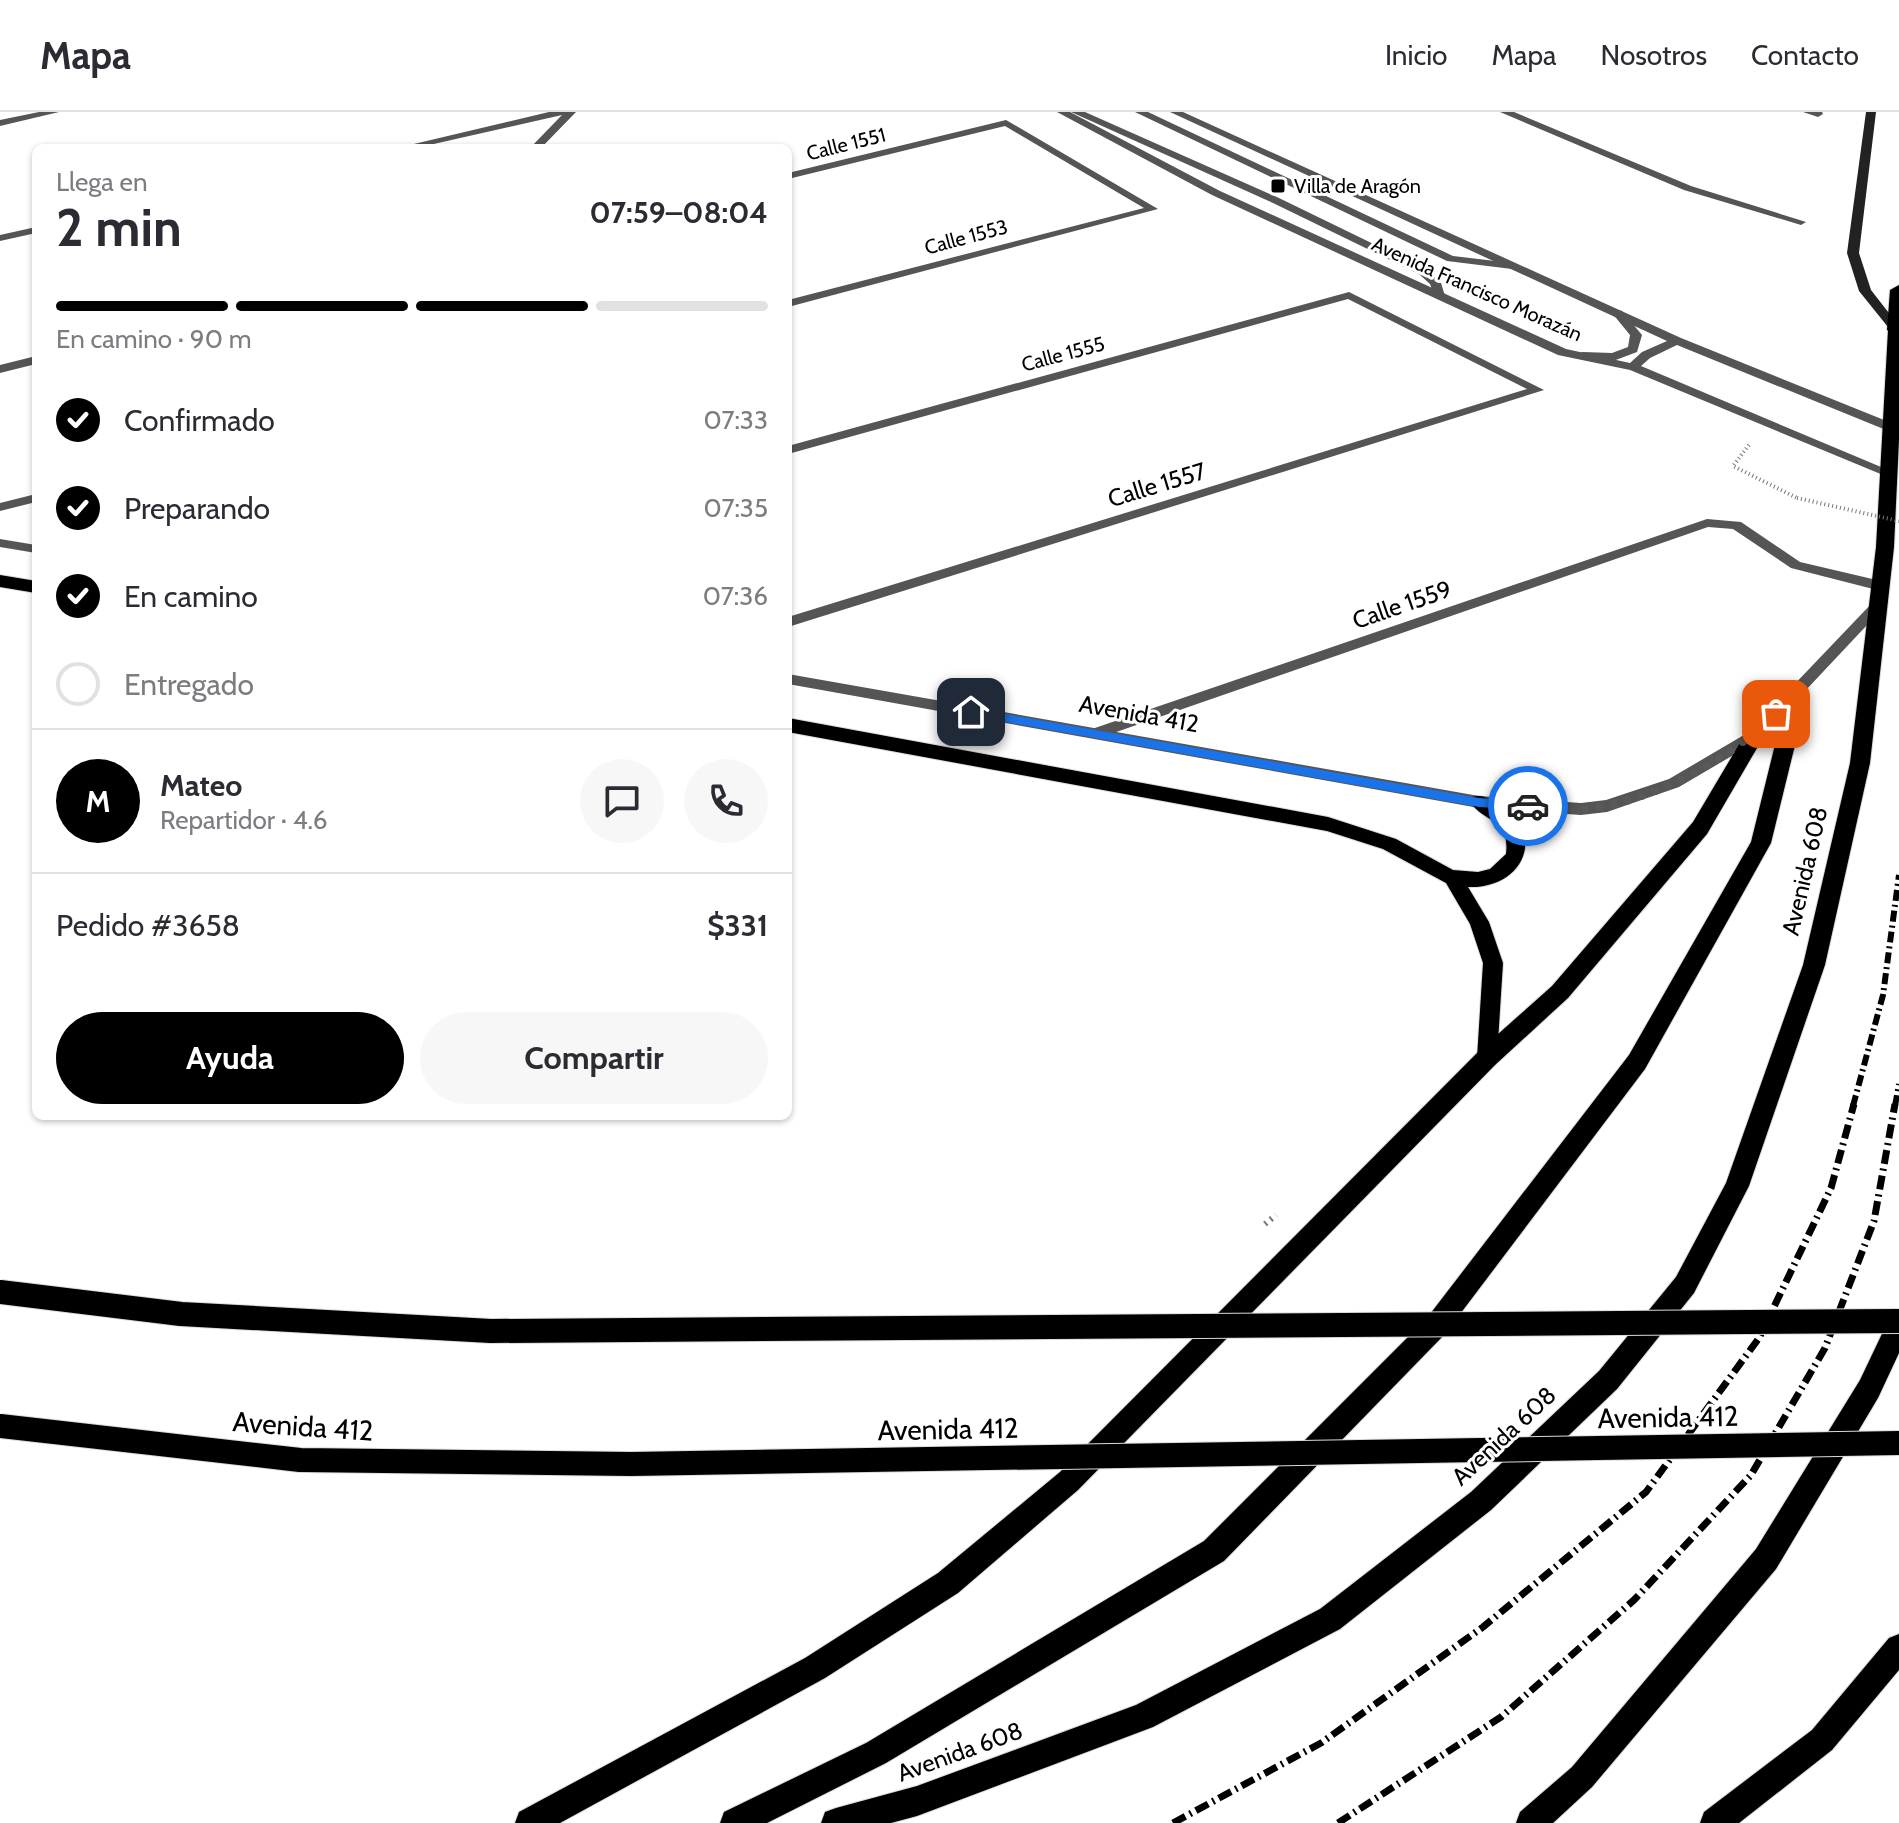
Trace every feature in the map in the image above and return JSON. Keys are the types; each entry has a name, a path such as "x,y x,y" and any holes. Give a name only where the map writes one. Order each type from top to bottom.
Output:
{"highway":[{"path":"1896,330 1899,290"},
{"name":"Avenida 608","path":"836,1823 917,1801 1143,1717 1330,1619 1481,1501 1608,1380 1685,1285 1737,1186 1814,965 1860,763 1885,547 1896,330"},
{"path":"735,1823 876,1753 1214,1551 1436,1326 1637,1062 1761,843 1798,692"},
{"path":"530,1823 815,1668 948,1583 1069,1481 1487,1058 1560,992 1700,828 1754,736"},
{"path":"1531,1823 1582,1777 1766,1559 1869,1389 1899,1323"},
{"path":"1715,1823 1822,1740 1899,1648"}],"main road":[{"path":"1871,112 1853,253 1865,291 1896,330"},
{"path":"0,581 32,586"},
{"path":"792,726 1328,824 1396,847 1453,879 1473,881 1492,877 1506,869 1515,858 1516,833 1510,821 1499,810 1479,802"},
{"path":"1453,879 1479,922 1493,963 1487,1058"},
{"path":"0,1292 181,1314 491,1331 1899,1323"},
{"name":"Avenida 412","path":"0,1426 300,1460 631,1464 1899,1443"}],"street":[{"path":"0,123 54,112"},
{"path":"420,144 563,112"},
{"path":"539,144 571,112"},
{"name":"Avenida Francisco Morazán","path":"1062,112 1216,193 1562,352 1633,367 1887,472"},
{"path":"1076,112 1277,201 1423,272 1435,283 1439,296"},
{"path":"1140,112 1451,259 1512,266"},
{"name":"Avenida Francisco Morazán","path":"1175,112 1677,341 1890,427"},
{"path":"1505,112 1704,195 1801,222"},
{"name":"Calle 1551","path":"792,175 1006,123 1153,209"},
{"name":"Calle 1553","path":"792,303 1153,209"},
{"path":"0,238 32,231"},
{"name":"Calle 1555","path":"792,449 1349,295 1538,390"},
{"path":"1562,352 1613,357 1633,349 1636,335 1618,313"},
{"path":"1633,367 1646,355 1677,341"},
{"path":"0,369 32,361"},
{"name":"Calle 1557","path":"792,621 1538,390"},
{"path":"0,507 32,499"},
{"name":"Calle 1559","path":"1094,734 1707,523 1726,522 1744,530 1796,565 1880,595"},
{"path":"0,543 32,548"},
{"name":"Avenida 412","path":"792,680 1479,802 1581,809 1607,806 1674,783 1754,736 1798,692 1880,595"}],"path":[{"path":"1752,441 1733,466 1797,498 1899,521"}],"railway":[{"path":"1853,1106 1883,995 1899,875"},
{"path":"1895,1106 1899,1084"},
{"path":"1173,1823 1321,1743 1483,1627 1646,1492 1759,1338 1831,1188 1854,1104"},
{"path":"1338,1823 1501,1717 1634,1600 1751,1475 1825,1348 1874,1221 1895,1104"}],"way so far":[{"path":"1528,806 1581,809 1607,806 1674,783 1754,736 1776,714"}],"place":[{"name":"Villa de Aragón","path":"1278,186"}],"route":[{"path":"971,712 1479,802 1528,806"}]}
